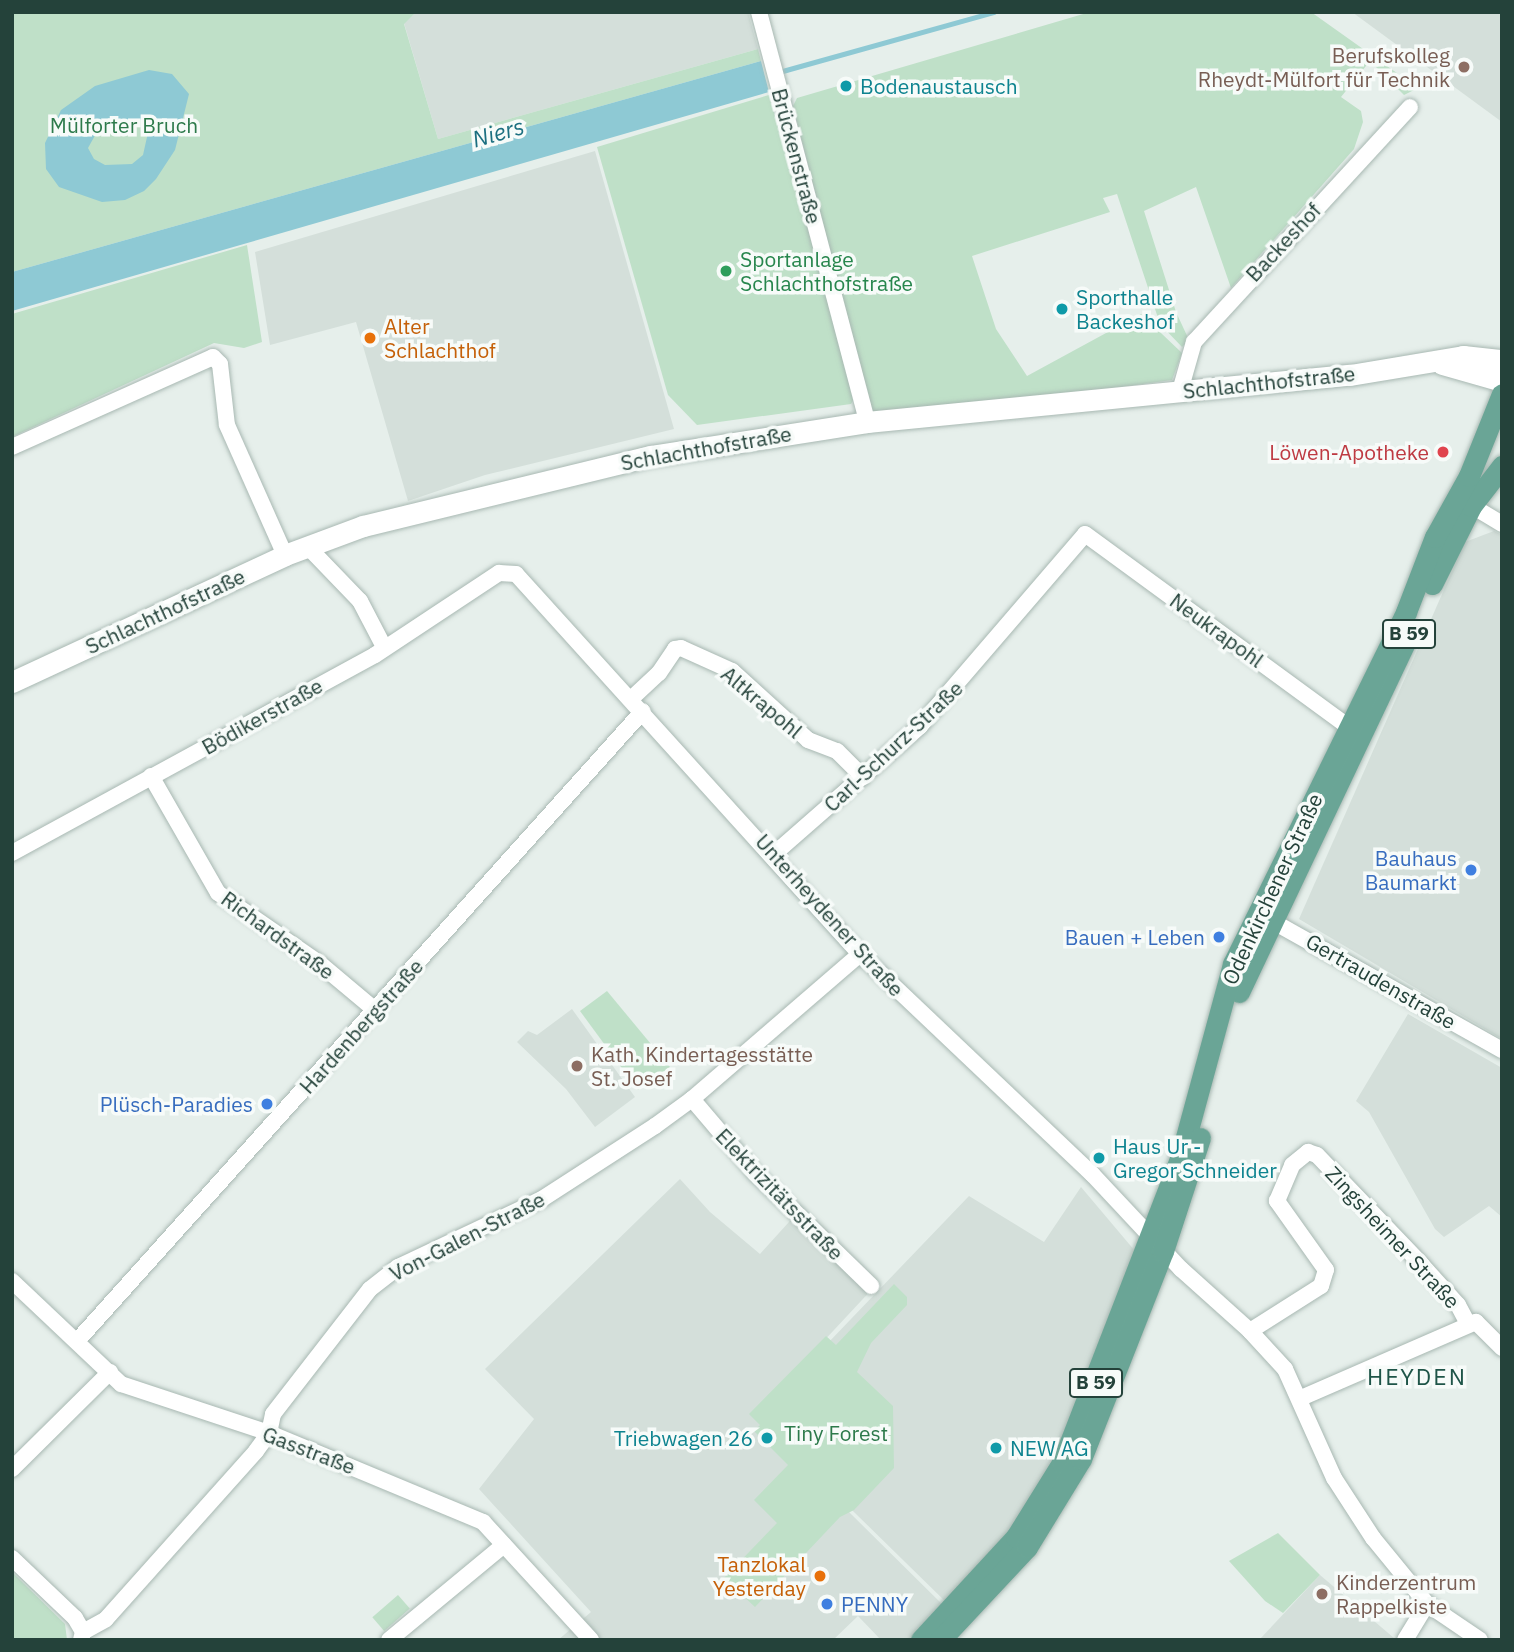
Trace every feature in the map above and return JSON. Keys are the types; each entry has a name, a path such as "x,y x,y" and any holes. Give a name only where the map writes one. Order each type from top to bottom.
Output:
{"main road":[{"name":"Schlachthofstraße","path":"12,682 285,555 363,526 651,456 867,422 1436,363 1463,356 1502,360"},
{"name":"Schlachthofstraße","path":"1436,363 1502,382"},
{"name":"Odenkirchener Straße","path":"940,1640 1001,1579 1057,1505 1081,1459 1157,1245 1220,1002 1233,964 1265,917 1464,501 1502,394"},
{"name":"Odenkirchener Straße","path":"1464,501 1498,472"},
{"name":"Odenkirchener Straße","path":"921,1640 979,1580 1039,1504 1076,1431 1157,1245"}],"street":[{"name":"Brückenstraße","path":"759,12 867,422"},
{"name":"Backeshof","path":"1180,391 1200,334 1410,107"},
{"path":"12,447 213,357 220,364 227,425 285,555"},
{"path":"1464,501 1502,524"},
{"name":"Neukrapohl","path":"1085,534 1355,731"},
{"name":"Carl-Schurz-Straße","path":"775,854 863,777 961,683 1085,534"},
{"path":"308,547 360,601 384,647"},
{"name":"Bödikerstraße","path":"12,853 384,647 507,570"},
{"name":"Unterheydener Straße","path":"507,570 516,574 775,854 860,954 1064,1147 1157,1245 1251,1331 1284,1369 1301,1398 1334,1478 1373,1538 1427,1604 1480,1640"},
{"name":"Altkrapohl","path":"637,704 675,649 681,648 732,671 807,740 838,751 863,777"},
{"name":"Hardenbergstraße","path":"78,1340 375,1010 637,704"},
{"name":"Richardstraße","path":"150,776 218,893 319,963 375,1010"},
{"name":"Gertraudenstraße","path":"1265,917 1502,1050"},
{"name":"Von-Galen-Straße","path":"82,1636 106,1619 269,1433 273,1414 370,1289 398,1267 542,1199 692,1099 860,954"},
{"name":"Elektrizitätsstraße","path":"692,1099 755,1173 871,1286"},
{"name":"Zingsheimer Straße","path":"1251,1331 1321,1286 1324,1278 1326,1270 1320,1259 1277,1201 1292,1165 1308,1152 1317,1155 1422,1265 1472,1323 1502,1348"},
{"name":"Gasstraße","path":"12,1281 78,1340 121,1384 269,1433 453,1506 483,1522 591,1640"},
{"path":"1301,1398 1472,1323"},
{"path":"12,1469 110,1372"},
{"path":"388,1640 504,1545"},
{"path":"12,1558 75,1618 82,1636"},
{"path":"1405,1640 1427,1604"}],"shaded area":[{"path":"416,12 748,12 758,49 438,139 404,23"},
{"name":"Berufskolleg Rheydt-Mülfort für Technik","path":"1352,12 1502,12 1502,122"},
{"path":"595,151 674,429 485,475 408,501 356,322 270,345 255,252"},
{"path":"1494,531 1502,535 1502,1039 1299,919 1465,542"},
{"name":"Kath. Kindertagesstätte St. Josef","path":"572,1009 635,1097 595,1127 566,1089 517,1042 528,1031 537,1035"},
{"path":"1408,1014 1502,1068 1502,1217 1489,1206 1444,1237 1435,1229 1369,1112 1356,1101"},
{"path":"680,1179 710,1212 760,1254 798,1212 875,1286 753,1417 948,1610 917,1640 881,1640 858,1616 833,1640 558,1640 591,1612 479,1489 534,1419 485,1369"},
{"path":"1081,1187 1135,1251 1053,1484 951,1607 757,1417 969,1196 1044,1242"},
{"name":"Kinderzentrum Rappelkiste","path":"1320,1575 1394,1638 1393,1640 1259,1640"}],"green space":[{"name":"Mülforter Bruch","path":"12,12 416,12 404,24 438,139 758,49 761,61 12,272"},
{"path":"1090,12 1311,12 1418,88 1404,95 1370,61 1341,97 1361,111 1363,122 1354,149 1231,288 1196,187 1144,211 1176,312 1189,340 1182,347 1160,324 1117,194 1103,198 1110,212 972,256 996,329 1027,376 1141,314 1182,353 1172,380 873,421 793,106 797,98"},
{"name":"Sportanlage Schlachthofstraße","path":"769,95 856,396 851,404 697,425 668,395 597,147"},
{"path":"247,245 262,342 244,348 214,343 12,437 12,314"},
{"path":"607,991 670,1067 638,1090 580,1011"},
{"name":"Tiny Forest","path":"894,1284 907,1297 907,1305 871,1343 857,1372 893,1406 894,1468 854,1510 840,1517 755,1607 724,1578 777,1523 754,1500 788,1465 754,1431 760,1425 749,1414 826,1336 836,1345"},
{"path":"1278,1533 1320,1575 1283,1613 1265,1601 1229,1561"},
{"path":"12,1572 65,1624 67,1640 12,1640"},
{"path":"398,1595 410,1609 384,1631 372,1617"}],"water":[{"path":"761,61 769,92 12,311 12,272"},
{"path":"149,70 172,74 189,94 175,150 156,179 144,191 125,200 102,202 59,187 46,169 45,143 61,110 95,86","holes":["140,119 149,128 143,155 132,164 105,165 94,159 88,148 98,130 109,122"]}],"waterway":[{"name":"Niers","path":"779,72 994,12"}],"place":[{"name":"Berufskolleg Rheydt-Mülfort für Technik","path":"1464,67"},
{"name":"Bodenaustausch","path":"846,86"},
{"name":"Sportanlage Schlachthofstraße","path":"726,271"},
{"name":"Sporthalle Backeshof","path":"1062,309"},
{"name":"Alter Schlachthof","path":"370,338"},
{"name":"Löwen-Apotheke","path":"1443,452"},
{"name":"Bauhaus Baumarkt","path":"1471,870"},
{"name":"Bauen + Leben","path":"1219,937"},
{"name":"Kath. Kindertagesstätte St. Josef","path":"577,1066"},
{"name":"Plüsch-Paradies","path":"267,1104"},
{"name":"Haus Ur - Gregor Schneider","path":"1099,1158"},
{"name":"Triebwagen 26","path":"767,1438"},
{"name":"NEW AG","path":"996,1448"},
{"name":"Tanzlokal Yesterday","path":"820,1576"},
{"name":"Kinderzentrum Rappelkiste","path":"1322,1594"},
{"name":"PENNY","path":"827,1604"}],"district":[{"name":"HEYDEN","path":"1417,1376"}]}
